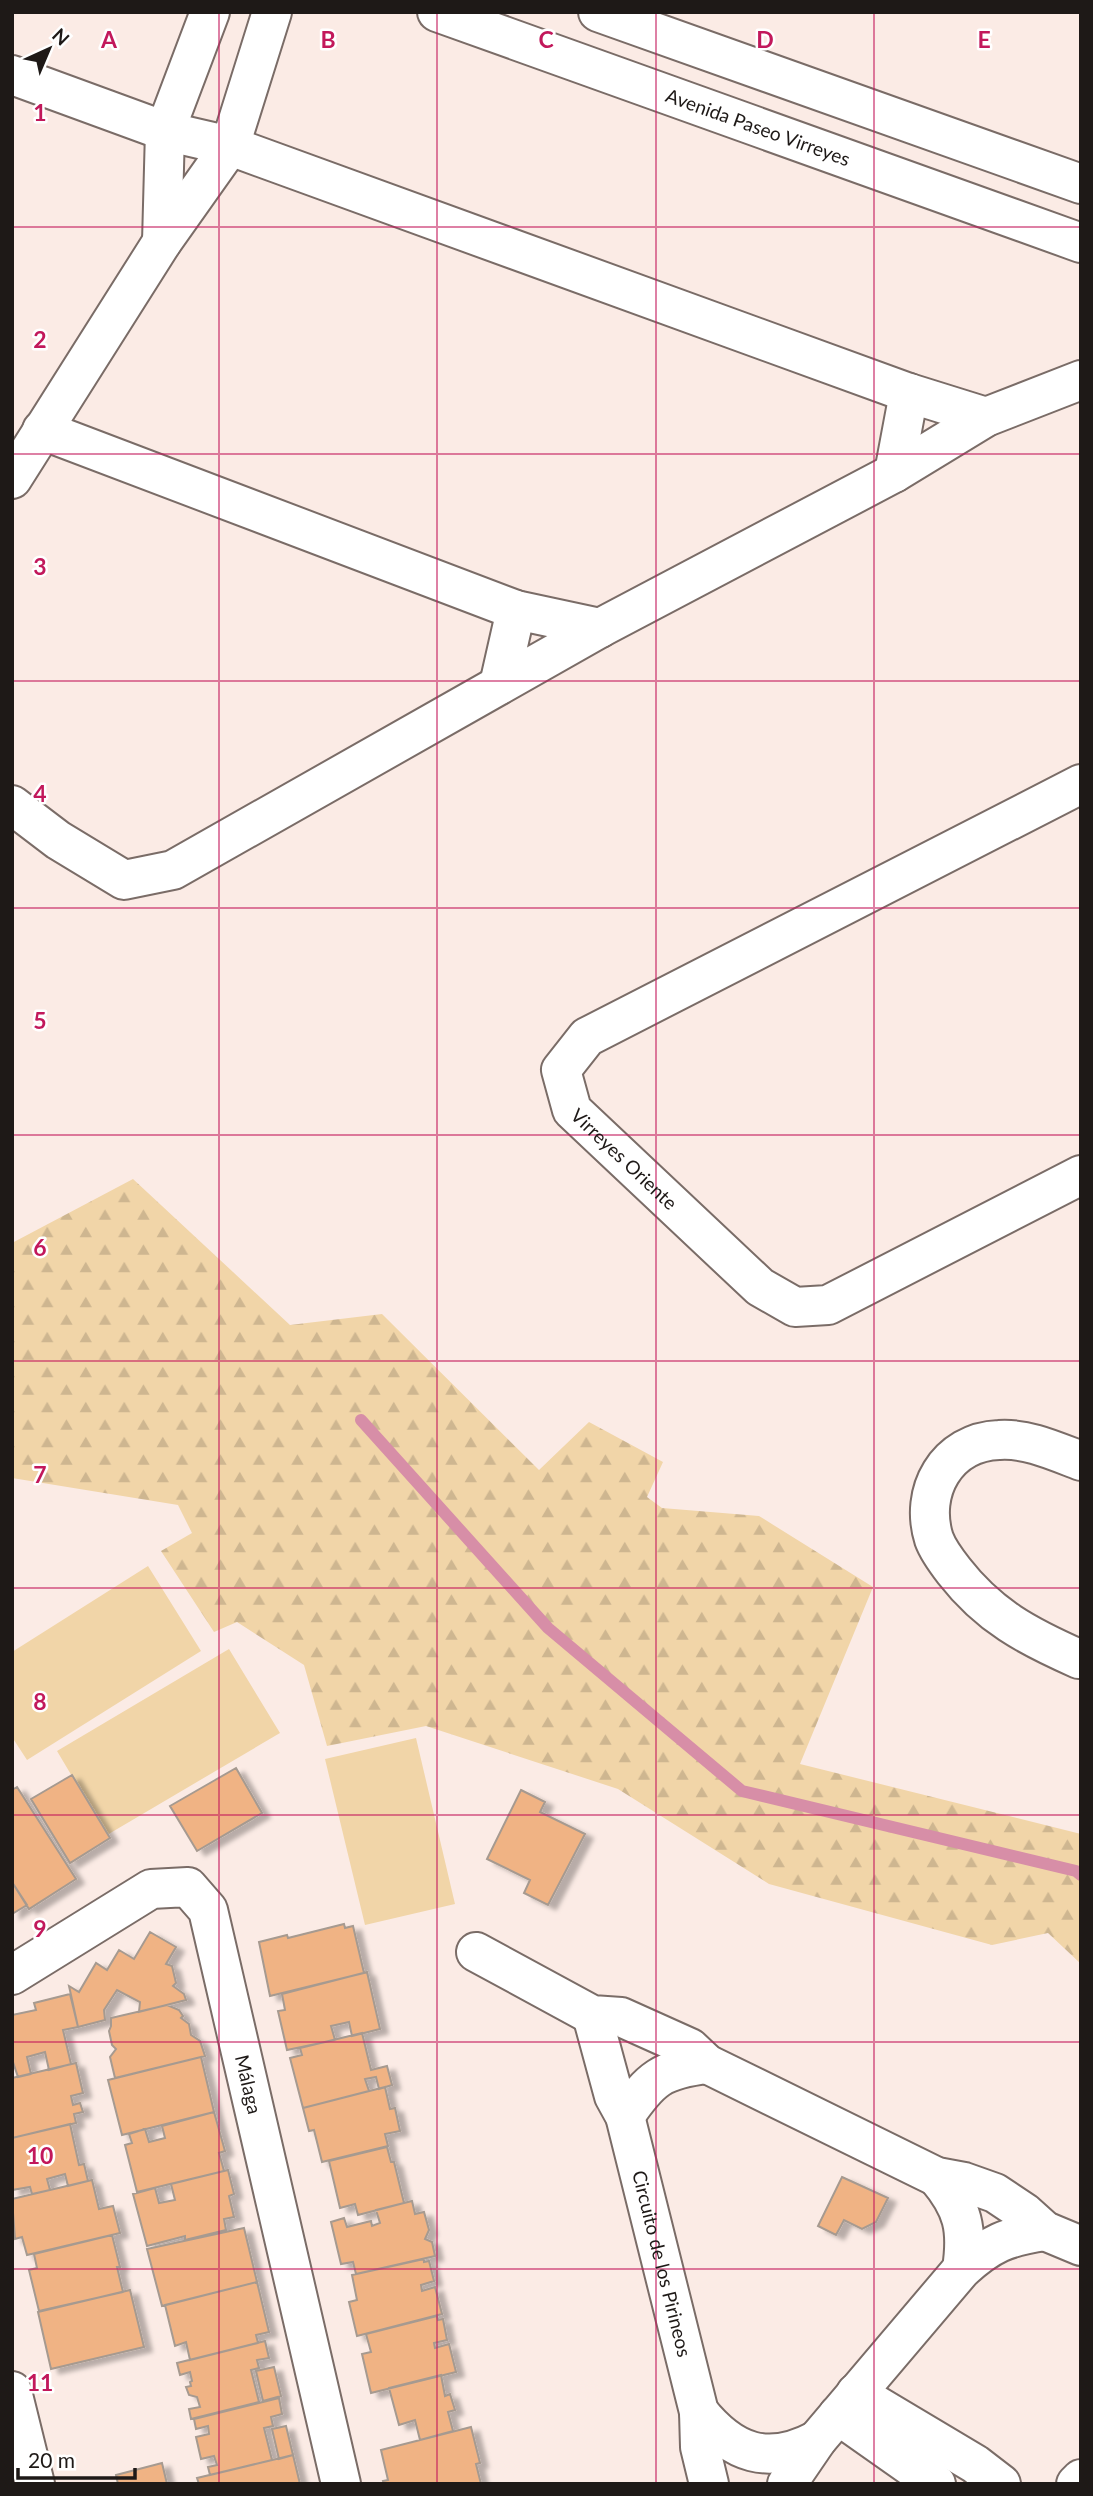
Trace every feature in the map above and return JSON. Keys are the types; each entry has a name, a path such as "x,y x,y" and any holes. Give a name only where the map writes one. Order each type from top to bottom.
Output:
{"street":[{"path":"162,242 165,131 210,12"},
{"path":"12,479 162,242 230,146 272,12"},
{"name":"Avenida Paseo Virreyes","path":"437,12 1081,243"},
{"path":"598,12 1081,184"},
{"path":"12,75 165,131 230,146 909,393 986,417"},
{"path":"12,805 58,840 124,880 173,870 600,628 894,473 986,417 1081,380"},
{"path":"894,473 909,393"},
{"path":"42,430 516,610 600,628"},
{"path":"499,685 516,610"},
{"name":"Virreyes Oriente","path":"1081,783 587,1037 561,1070 572,1110 760,1287 795,1307 828,1305 1081,1175"},
{"path":"1079,1659 1031,1638 1003,1621 970,1592 935,1540 929,1506 934,1483 947,1463 966,1448 998,1440 1040,1445 1081,1461"},
{"name":"Málaga","path":"12,1975 151,1889 188,1887 208,1910 341,2484"},
{"path":"475,1952 592,2015 621,2017 690,2048 707,2064 937,2177 964,2182 995,2193 1025,2213 1045,2231 1081,2246"},
{"name":"Circuito de los Pirineos","path":"592,2015 614,2096 625,2116 699,2412 700,2448 709,2484"},
{"path":"625,2116 655,2078 682,2067 707,2064"},
{"path":"937,2177 953,2196 963,2220 966,2244 962,2269"},
{"name":"Circuito de los Pirineos","path":"787,2484 837,2416 962,2269 985,2249 1004,2240 1045,2231"},
{"path":"12,2390 35,2484"},
{"name":"Circuito de los Pirineos","path":"699,2412 715,2432 736,2446 761,2454 787,2453 837,2416"},
{"path":"837,2416 936,2484"},
{"path":"837,2416 965,2458 1002,2484"},
{"path":"1076,2484 1081,2479"}],"green space":[{"path":"133,1179 290,1325 382,1314 539,1470 589,1422 663,1462 647,1497 662,1508 759,1516 873,1587 800,1764 1081,1834 1081,1964 1048,1933 992,1945 769,1884 618,1789 426,1726 327,1746 304,1665 237,1622 214,1632 161,1551 192,1533 178,1505 12,1478 12,1243"},
{"path":"148,1566 201,1651 27,1760 12,1737 12,1652"},
{"path":"229,1649 280,1733 107,1835 57,1751"},
{"path":"416,1738 455,1904 365,1925 325,1759"}],"building":[{"path":"236,1768 262,1813 197,1851 170,1806"},
{"path":"72,1775 110,1838 70,1863 31,1799"},
{"path":"17,1787 76,1879 29,1909 12,1882 12,1790"},
{"path":"521,1790 545,1802 540,1812 585,1834 548,1905 524,1893 530,1880 487,1859"},
{"path":"12,1882 27,1905 12,1914"},
{"path":"344,1924 345,1928 353,1926 364,1973 270,1996 259,1942"},
{"path":"150,1932 176,1947 166,1964 172,1966 176,1983 173,1986 184,1994 186,2000 139,2012 140,2002 117,1990 104,2010 105,2020 78,2027 69,1986 79,1992 96,1963 107,1970 119,1950 134,1959"},
{"path":"367,1972 380,2029 352,2036 349,2022 331,2026 335,2040 287,2050 278,2011 285,2010 282,1994"},
{"path":"70,1994 78,2027 63,2030 71,2064 49,2070 45,2052 27,2057 31,2074 18,2077 12,2059 12,2015 36,2010 34,2003"},
{"path":"167,2005 179,2010 183,2016 181,2018 189,2024 191,2035 200,2041 205,2056 115,2078 110,2057 116,2049 112,2045 109,2031 111,2018"},
{"path":"362,2033 371,2070 387,2066 392,2085 379,2089 376,2077 365,2079 369,2091 303,2108 290,2058 302,2055 300,2048"},
{"path":"201,2057 214,2112 122,2135 108,2080"},
{"path":"76,2063 83,2093 71,2096 73,2105 80,2103 83,2112 74,2114 76,2123 12,2138 12,2078"},
{"path":"385,2087 390,2109 395,2108 400,2131 385,2134 388,2146 322,2162 314,2130 309,2131 303,2108"},
{"path":"214,2112 225,2151 219,2153 224,2171 137,2192 125,2145 132,2143 129,2134 145,2129 149,2142 165,2138 162,2126"},
{"path":"70,2124 79,2165 84,2164 88,2181 68,2186 65,2174 47,2179 50,2190 32,2194 30,2187 12,2190 12,2138"},
{"path":"387,2147 391,2162 394,2162 404,2203 358,2215 355,2204 340,2208 329,2161"},
{"path":"228,2170 234,2194 229,2196 234,2217 224,2219 226,2230 185,2240 185,2236 147,2246 133,2194 155,2188 159,2203 175,2200 171,2184"},
{"path":"842,2177 888,2198 876,2222 862,2229 844,2220 836,2235 818,2226"},
{"path":"92,2180 99,2209 113,2206 120,2233 27,2255 22,2237 15,2239 12,2199"},
{"path":"412,2201 415,2214 424,2212 429,2230 425,2239 432,2242 435,2256 356,2274 353,2262 341,2264 331,2222 344,2218 347,2227 371,2221 372,2226 380,2223 376,2210"},
{"path":"244,2228 257,2282 162,2306 147,2249"},
{"path":"112,2235 123,2292 39,2311 29,2270 37,2268 34,2254"},
{"path":"424,2259 424,2262 429,2261 434,2281 421,2285 422,2291 435,2287 442,2314 357,2336 349,2302 357,2300 352,2275"},
{"path":"257,2282 269,2332 256,2335 258,2343 190,2360 186,2342 175,2346 165,2305"},
{"path":"130,2290 144,2347 51,2369 38,2312"},
{"path":"437,2316 438,2320 443,2319 447,2340 434,2343 435,2348 449,2344 456,2372 371,2393 362,2354 371,2352 366,2334"},
{"path":"265,2341 269,2358 257,2360 259,2368 251,2370 259,2402 191,2419 189,2409 200,2407 197,2397 189,2395 186,2387 191,2386 190,2372 180,2375 177,2363"},
{"path":"274,2367 281,2396 263,2401 256,2371"},
{"path":"441,2375 445,2396 450,2394 455,2410 448,2412 453,2431 420,2440 415,2420 399,2425 389,2388"},
{"path":"279,2398 282,2414 271,2417 273,2426 264,2428 272,2460 210,2475 208,2467 217,2465 214,2456 201,2459 196,2437 209,2434 208,2426 196,2429 194,2419"},
{"path":"286,2426 293,2455 279,2459 272,2429"},
{"path":"471,2427 480,2463 476,2464 481,2484 384,2484 383,2481 388,2480 381,2450"},
{"path":"293,2455 300,2484 199,2484 197,2478"},
{"path":"162,2463 167,2484 118,2484 116,2475"}],"waterway":[{"path":"361,1420 548,1628 742,1791 1076,1871 1081,1875"}]}
